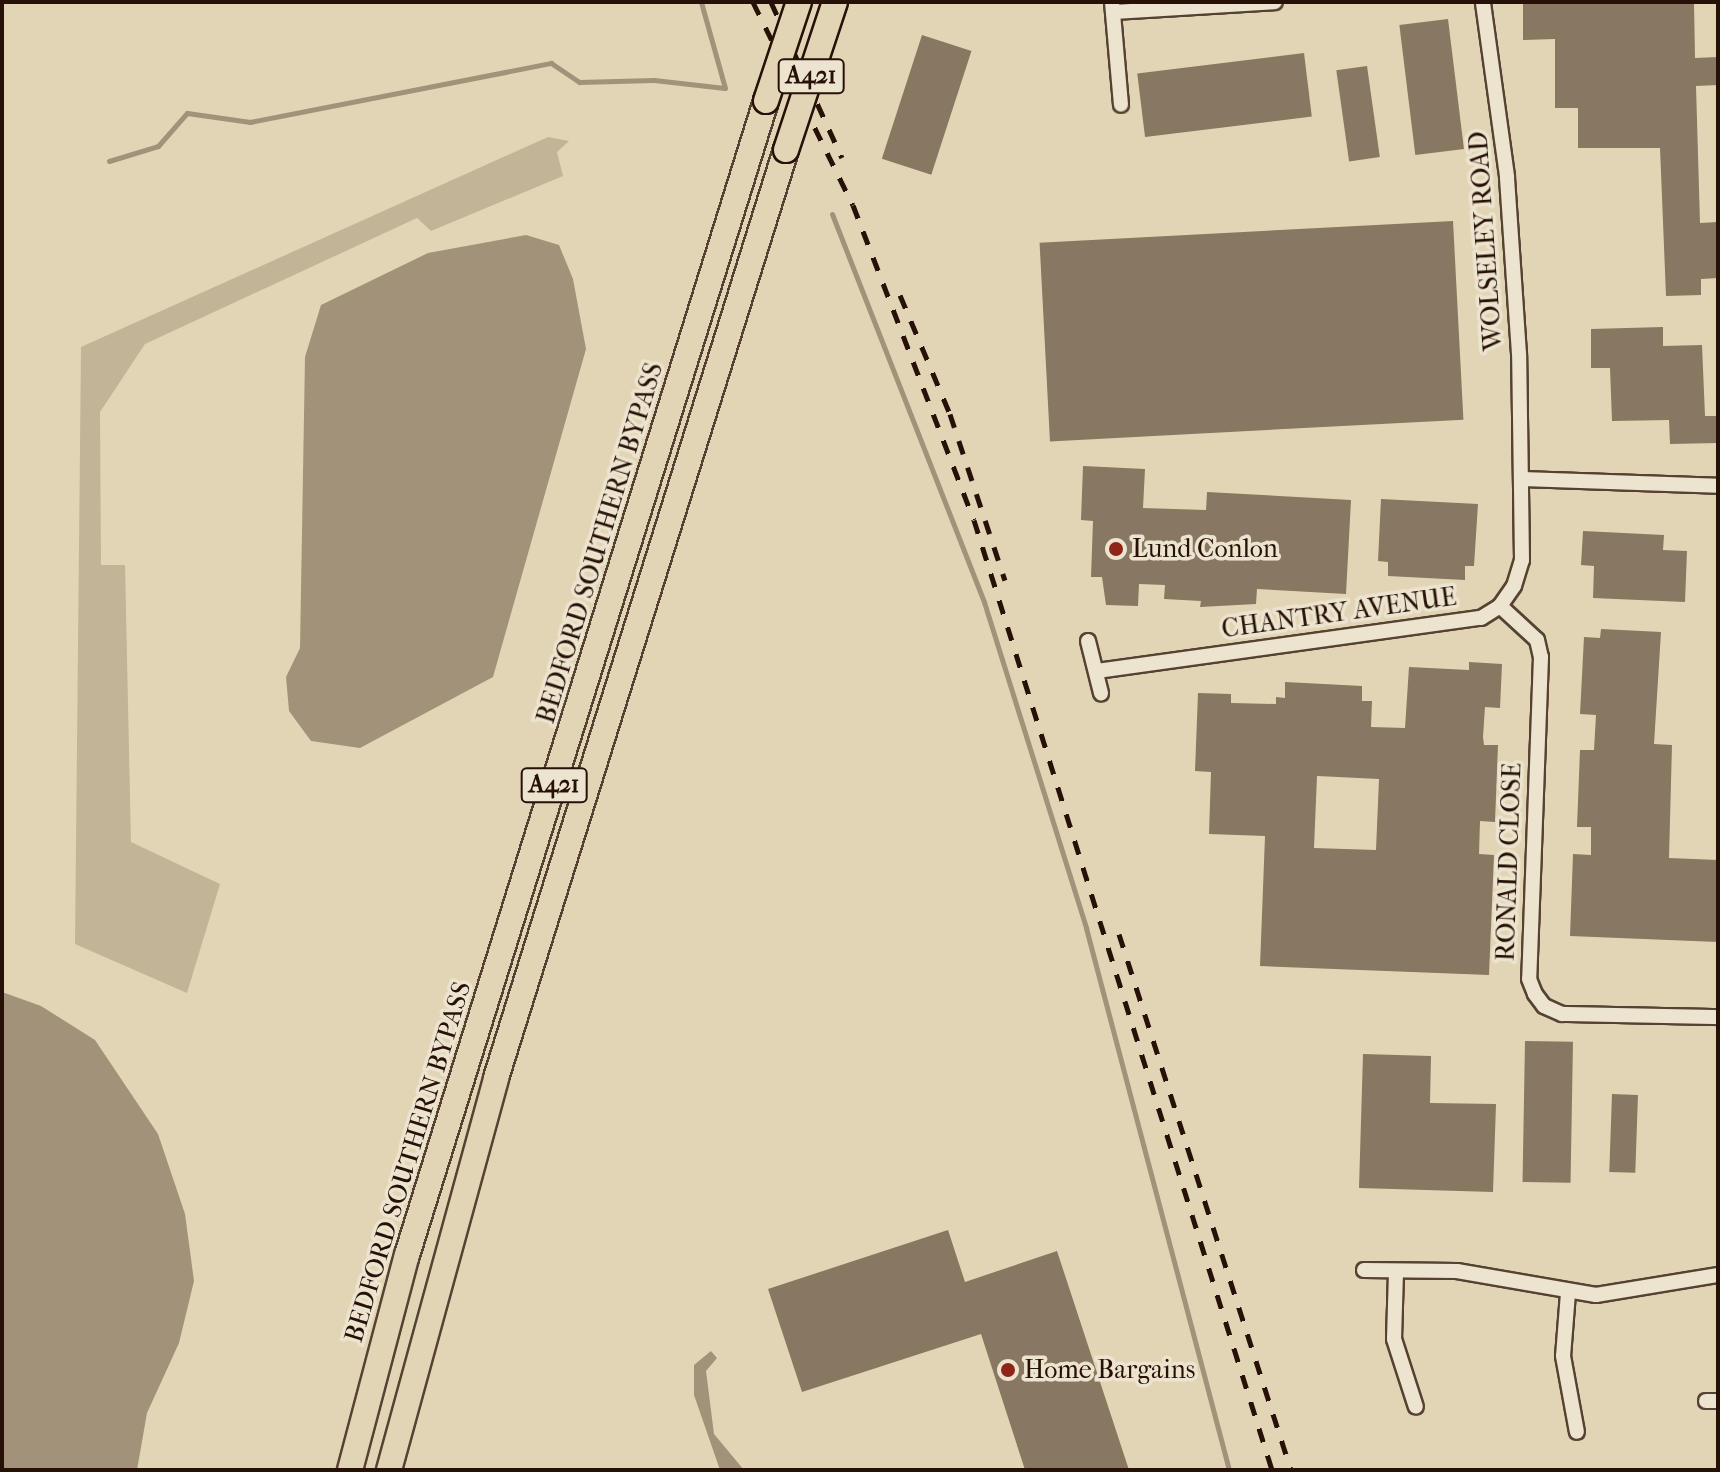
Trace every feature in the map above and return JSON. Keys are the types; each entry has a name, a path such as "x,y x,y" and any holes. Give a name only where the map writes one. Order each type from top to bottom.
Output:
{"highway":[{"name":"BEDFORD SOUTHERN BYPASS","path":"350,1470 407,1255 799,2"},
{"name":"A421","path":"389,1470 496,1078 835,2"}],"street":[{"path":"1121,105 1112,7 1275,2"},
{"name":"WOLSELEY ROAD","path":"1483,2 1507,176 1522,479"},
{"path":"1500,606 1514,586 1522,560 1522,479 1718,486"},
{"name":"CHANTRY AVENUE","path":"1097,671 1481,618 1500,606"},
{"name":"RONALD CLOSE","path":"1500,606 1537,640 1541,657 1529,979 1535,994 1544,1006 1562,1014 1718,1017"},
{"path":"1088,641 1101,693"},
{"path":"1364,1270 1457,1271 1568,1293 1596,1295 1718,1275"},
{"path":"1396,1272 1394,1339 1416,1407"},
{"path":"1568,1293 1563,1356 1577,1432"}],"shaded area":[{"path":"548,137 569,141 557,152 563,176 431,231 417,218 145,344 100,412 101,565 125,565 131,842 220,884 187,993 75,944 81,347"},
{"path":"526,235 559,245 573,279 586,349 493,677 360,748 311,741 289,711 286,677 300,648 305,357 321,305 428,253"},
{"path":"2,992 41,1006 95,1040 158,1134 185,1214 194,1281 179,1343 147,1413 137,1470 2,1470"},
{"path":"711,1351 717,1358 706,1371 714,1434 744,1470 720,1470 694,1395 694,1365"}],"building":[{"path":"1523,2 1694,2 1695,58 1718,57 1718,85 1696,86 1700,223 1718,222 1718,278 1701,279 1701,295 1666,296 1660,148 1578,148 1578,108 1555,108 1555,39 1523,40"},
{"path":"1448,19 1464,149 1415,155 1399,25"},
{"path":"922,35 971,51 931,175 882,159"},
{"path":"1304,53 1312,117 1145,137 1137,73"},
{"path":"1367,66 1380,157 1349,161 1336,70"},
{"path":"1453,221 1463,420 1050,441 1040,243"},
{"path":"1663,327 1663,346 1702,345 1705,416 1718,416 1718,443 1670,444 1669,420 1612,421 1610,368 1591,368 1591,329"},
{"path":"1083,466 1145,469 1143,508 1206,510 1207,492 1351,500 1346,594 1257,589 1256,604 1200,607 1201,601 1164,599 1165,585 1139,584 1138,606 1106,605 1102,577 1091,577 1093,521 1081,520"},
{"path":"1381,499 1478,504 1474,566 1465,566 1465,580 1388,576 1388,562 1378,561"},
{"path":"1583,531 1664,535 1663,550 1687,551 1685,602 1593,598 1594,566 1581,565"},
{"path":"1601,629 1661,632 1654,744 1672,745 1669,858 1718,860 1718,942 1570,936 1573,854 1591,855 1591,827 1577,827 1580,750 1594,750 1596,715 1580,714 1584,637 1600,638"},
{"path":"1469,662 1502,664 1500,708 1485,707 1483,737 1484,745 1498,745 1495,822 1480,821 1479,854 1494,855 1489,975 1260,966 1265,836 1209,834 1211,772 1195,771 1198,693 1231,694 1231,703 1276,704 1276,697 1285,698 1285,682 1362,686 1362,701 1372,701 1371,727 1405,728 1409,667 1469,670","holes":["1317,776 1379,779 1376,850 1314,848"]},
{"path":"1525,1041 1573,1042 1571,1183 1523,1182"},
{"path":"1363,1054 1431,1056 1430,1103 1496,1104 1493,1192 1359,1188"},
{"path":"1612,1094 1638,1095 1635,1173 1609,1172"},
{"path":"948,1230 965,1282 1057,1251 1129,1470 1025,1470 981,1334 802,1392 768,1289"}],"waterway":[{"path":"109,161 158,146 187,113 250,122 551,63 579,82 654,80 725,88 701,2"},
{"path":"832,214 984,602 1086,928 1229,1470"}],"railway":[{"path":"753,2 853,205 974,520 1272,1470"},
{"path":"771,2 842,158"},
{"path":"900,295 950,414 1005,580"},
{"path":"1119,934 1291,1470"}],"place":[{"name":"Lund Conlon","path":"1116,549"},
{"name":"Home Bargains","path":"1008,1370"}]}
